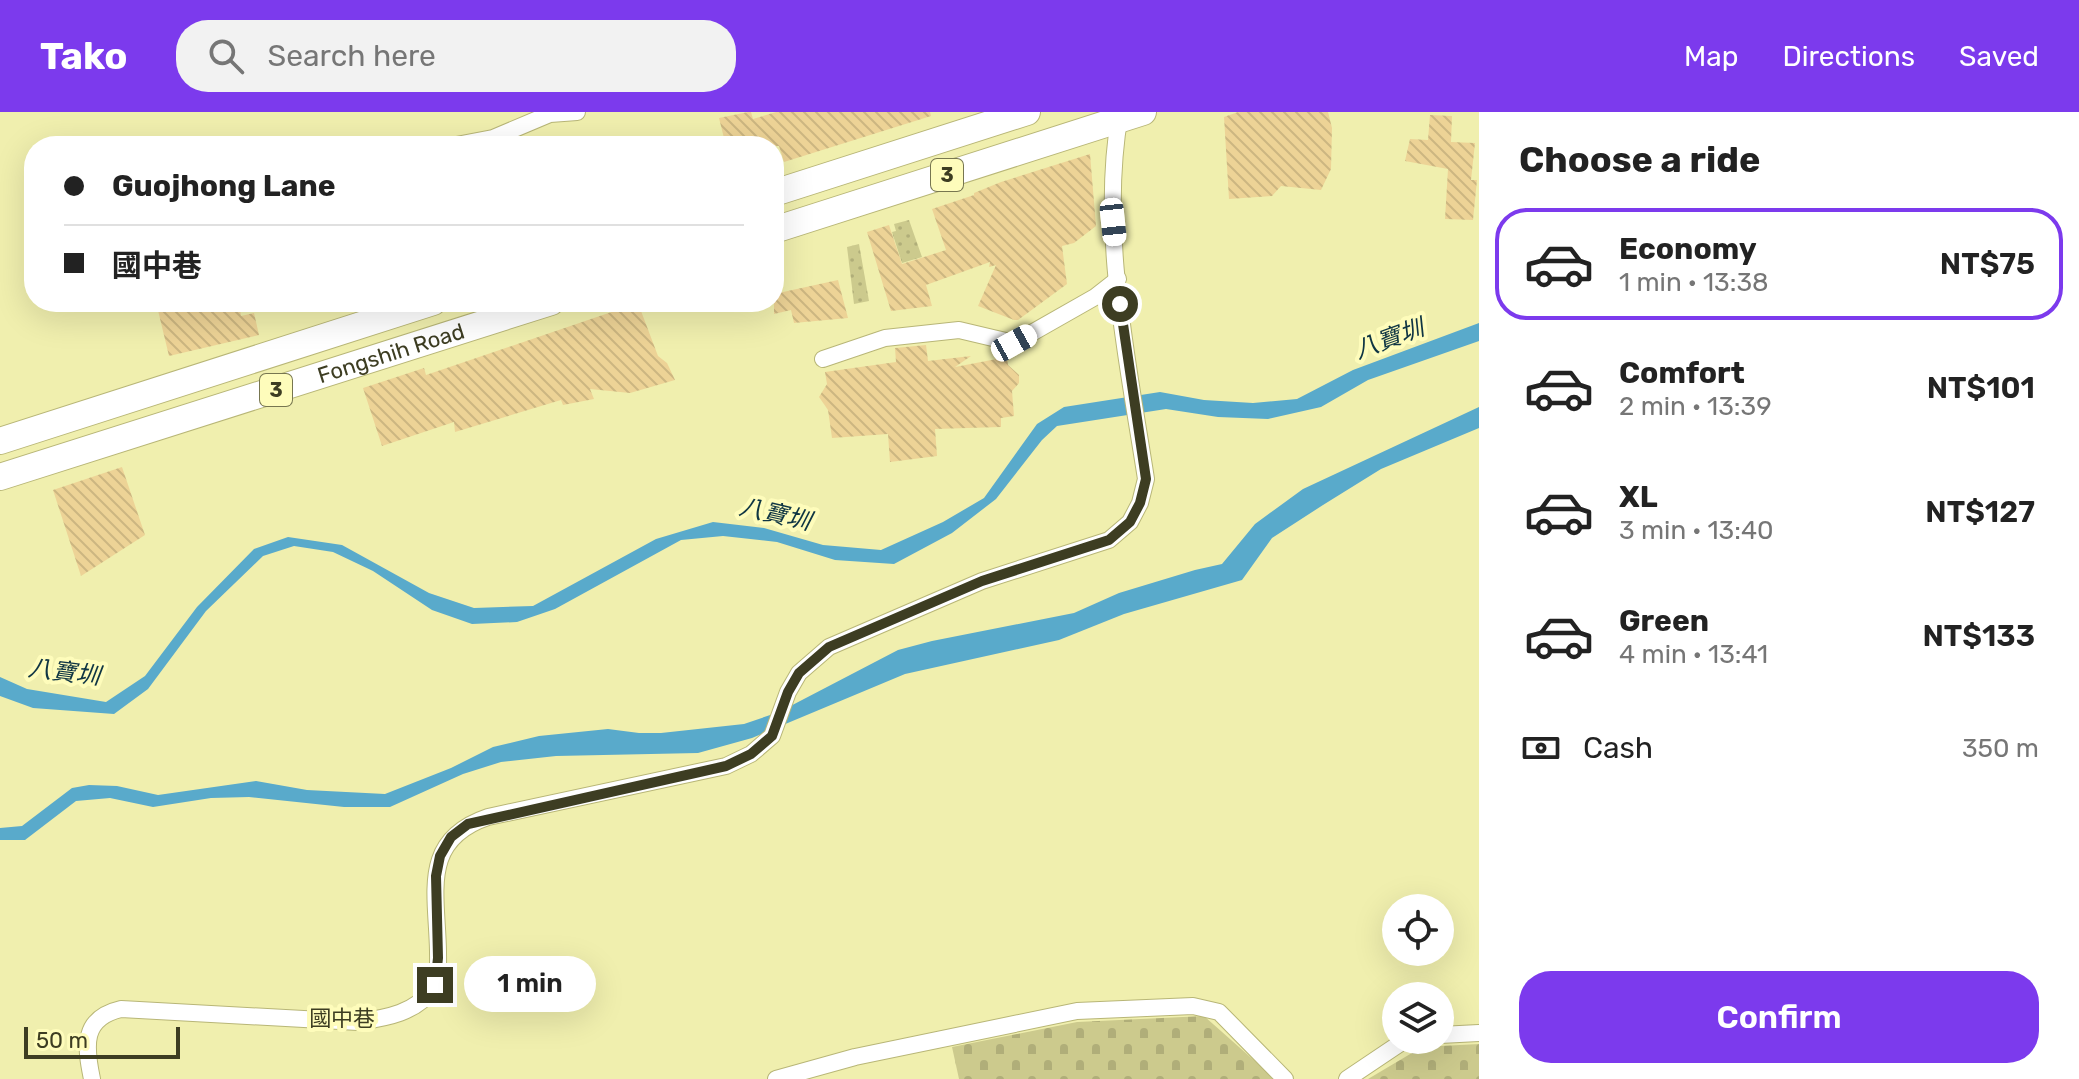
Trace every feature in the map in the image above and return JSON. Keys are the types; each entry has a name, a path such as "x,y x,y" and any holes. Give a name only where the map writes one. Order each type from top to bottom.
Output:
{"main road":[{"name":"3","path":"784,190 995,117 1027,112"},
{"name":"3","path":"784,227 1128,115"},
{"name":"Fongshih Road","path":"0,441 402,312"},
{"name":"Fongshih Road","path":"0,477 520,312"}],"street":[{"path":"498,136 550,114 577,112"},
{"path":"823,359 885,338 959,330 1014,343 1095,297 1118,279 1113,222 1114,159 1128,115"},
{"name":"國中巷","path":"92,1079 87,1056 95,1021 106,1013 121,1009 358,1022 390,1017 416,1005 435,985 438,958 436,876 440,856 451,837 468,824 726,766 751,754 772,736 788,692 799,673 829,647 982,581 1109,540 1130,522 1140,503 1146,479 1118,279"},
{"path":"776,1079 855,1057 1077,1011 1193,1006 1219,1012 1285,1079"},
{"path":"1454,1034 1479,1033"},
{"path":"1347,1079 1384,1054"}],"green space":[{"path":"909,220 922,257 902,263 892,232 896,231 894,224"},
{"path":"859,244 869,301 854,304 847,247"},
{"path":"1204,1016 1275,1079 959,1079 952,1047 1077,1022"},
{"path":"1479,1044 1479,1079 1368,1079 1410,1054 1454,1054 1454,1045"}],"water":[{"name":"八寶圳","path":"1479,323 1479,341 1368,380 1321,407 1268,419 1218,417 1166,409 1057,426 1042,440 996,499 952,533 894,564 835,560 777,542 723,536 681,540 555,609 517,622 472,624 432,610 373,571 333,552 294,546 263,556 206,611 148,689 114,714 33,708 0,696 0,677 27,689 106,702 145,676 197,607 254,549 288,537 342,545 429,593 474,608 533,606 656,539 713,522 764,528 823,545 881,550 943,522 984,498 1037,424 1064,407 1160,392 1204,400 1253,403 1297,399 1353,370"},
{"path":"1479,407 1479,428 1381,469 1323,505 1272,538 1242,580 1124,614 1059,640 905,674 752,738 698,753 556,756 501,762 463,774 390,807 344,807 249,797 211,798 153,807 110,798 76,801 25,840 0,840 0,828 22,826 72,788 89,785 117,786 158,795 256,781 307,790 385,794 451,768 493,747 539,736 608,729 661,733 744,724 779,712 898,650 1074,613 1119,593 1222,564 1255,524 1303,489"}],"building":[{"path":"751,112 753,119 776,112 930,112 931,116 784,162 784,136 724,136 719,118"},
{"path":"1238,112 1328,112 1332,128 1331,169 1321,190 1281,186 1272,196 1229,199 1224,117"},
{"path":"1430,115 1452,116 1451,142 1475,143 1471,180 1477,180 1473,220 1445,219 1448,169 1405,161 1410,139 1428,140"},
{"path":"1090,154 1096,226 1074,243 1062,246 1067,284 1014,320 978,306 996,265 989,267 990,262 926,285 932,306 891,311 867,232 889,225 902,264 946,250 932,209 1001,182"},
{"path":"838,280 848,318 794,323 791,310 784,312 784,292"},
{"path":"158,312 240,312 241,316 254,313 259,335 169,356"},
{"path":"612,312 641,312 658,356 667,363 675,380 630,393 590,389 594,399 563,405 561,400 455,432 454,422 382,446 363,388 424,368 426,375"},
{"path":"926,345 928,361 971,356 955,367 1007,357 1008,365 1019,375 1019,383 1012,391 1014,416 1001,418 1001,427 935,429 937,456 890,462 888,434 832,438 828,410 819,397 827,384 825,372 896,362 895,348"},
{"path":"122,467 145,535 81,576 53,490"}],"route":[{"path":"435,985 438,958 436,876 440,856 451,837 468,824 488,817 726,766 751,754 772,736 788,692 799,673 829,647 982,581 1109,540 1130,522 1140,503 1146,479 1120,304"}]}
